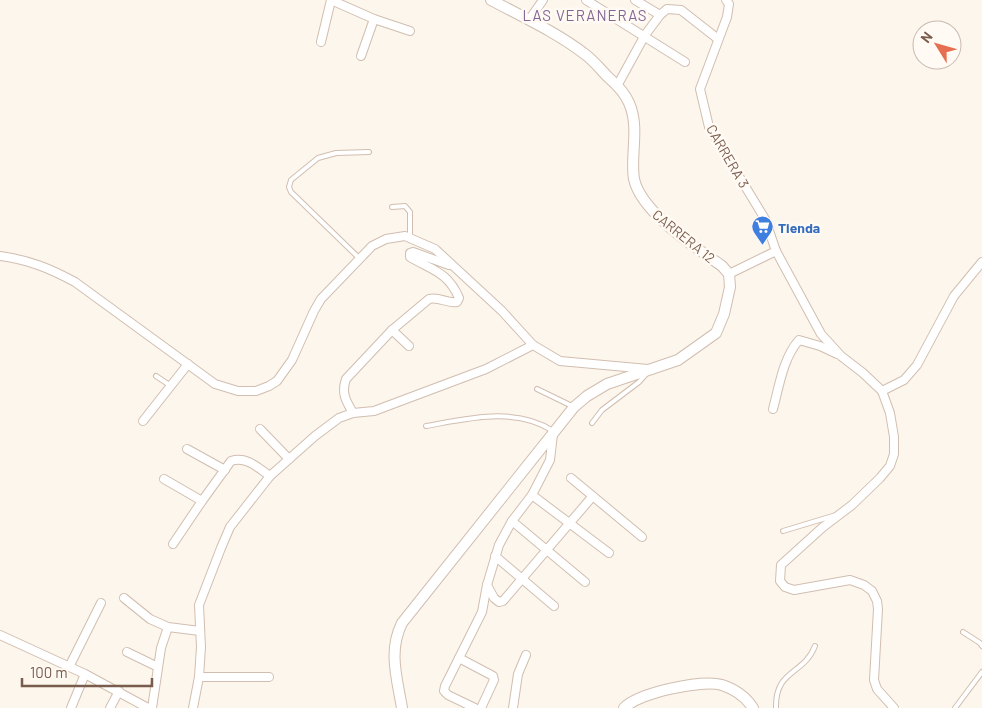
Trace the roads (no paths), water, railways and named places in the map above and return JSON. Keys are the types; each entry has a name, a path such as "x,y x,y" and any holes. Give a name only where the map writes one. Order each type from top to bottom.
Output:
{"street":[{"path":"321,42 331,0 374,19 410,31"},
{"name":"CARRERA 12","path":"491,0 571,44 588,56 617,86 629,103 634,117 634,179 648,206 673,229 722,266 729,274"},
{"path":"529,20 543,0"},
{"path":"586,0 686,62"},
{"path":"635,0 660,15"},
{"name":"CARRERA 3","path":"726,0 729,4 726,17 700,89 705,115 709,127 765,219 776,251 821,334 841,356"},
{"path":"617,86 645,35 667,9 681,10 718,39"},
{"path":"361,56 374,19"},
{"path":"0,256 34,263 51,269 75,282 215,384 238,391 256,391 269,386 277,380 292,360 314,311 322,299 372,246 386,240 405,236 435,249 502,311 533,345 560,361 650,369"},
{"path":"402,708 394,650 396,635 402,623 574,407 587,396 607,384 678,360 716,333 724,314 730,287 729,274 776,251"},
{"path":"353,413 344,397 346,379 392,330 429,299 436,297 452,303 457,302 459,298 449,279 410,256 410,253 414,252 454,266"},
{"path":"882,391 909,375 917,365 954,296 982,262"},
{"path":"392,330 409,346"},
{"path":"773,409 782,375 794,346 799,340 820,346 841,356 882,391 890,413 894,437 894,454 890,466 880,478 842,513 823,527 781,565 780,581 785,587 794,590 850,580 864,585 872,591 877,601 878,609 874,680 877,688 894,708"},
{"path":"192,708 199,677 201,648 199,605 230,527 270,476 340,418 353,413 374,411 486,369 533,345"},
{"path":"143,421 188,364"},
{"path":"260,430 289,459"},
{"path":"475,708 448,695 444,691 445,686 482,612 499,545 512,521 532,495 550,460 554,432"},
{"path":"187,448 225,470"},
{"path":"174,544 231,461 238,459 247,461 270,476"},
{"path":"571,478 642,537"},
{"path":"164,479 202,501"},
{"path":"532,495 609,553"},
{"path":"488,585 494,598 499,602 503,601 592,496"},
{"path":"512,521 585,582"},
{"path":"495,556 554,606"},
{"path":"124,598 150,619 168,627 200,631"},
{"path":"69,667 101,603"},
{"path":"152,708 161,648 168,627"},
{"path":"0,635 85,674 148,708"},
{"path":"128,652 158,667"},
{"path":"513,708 518,674 526,655"},
{"path":"459,658 493,676 494,680 481,708"},
{"path":"70,708 85,674"},
{"path":"199,677 269,678"},
{"path":"624,708 643,696 675,688 708,684 721,685 733,691 744,697 753,708"},
{"path":"110,708 118,691"}],"lane":[{"path":"359,258 291,192 289,187 291,180 318,158 336,153 369,152"},
{"path":"392,207 405,206 410,212 410,238"},
{"path":"592,423 602,410 639,382 650,369"},
{"path":"156,376 171,386"},
{"path":"537,390 574,407"},
{"path":"426,426 469,418 497,416 538,422 554,432"},
{"path":"783,530 842,513"},
{"path":"963,632 982,646"},
{"path":"776,708 776,696 779,686 785,678 810,657 816,646"},
{"path":"956,708 982,672"}],"place":[{"name":"Tienda","path":"762,246"}],"district":[{"name":"LAS VERANERAS","path":"585,15"}]}
